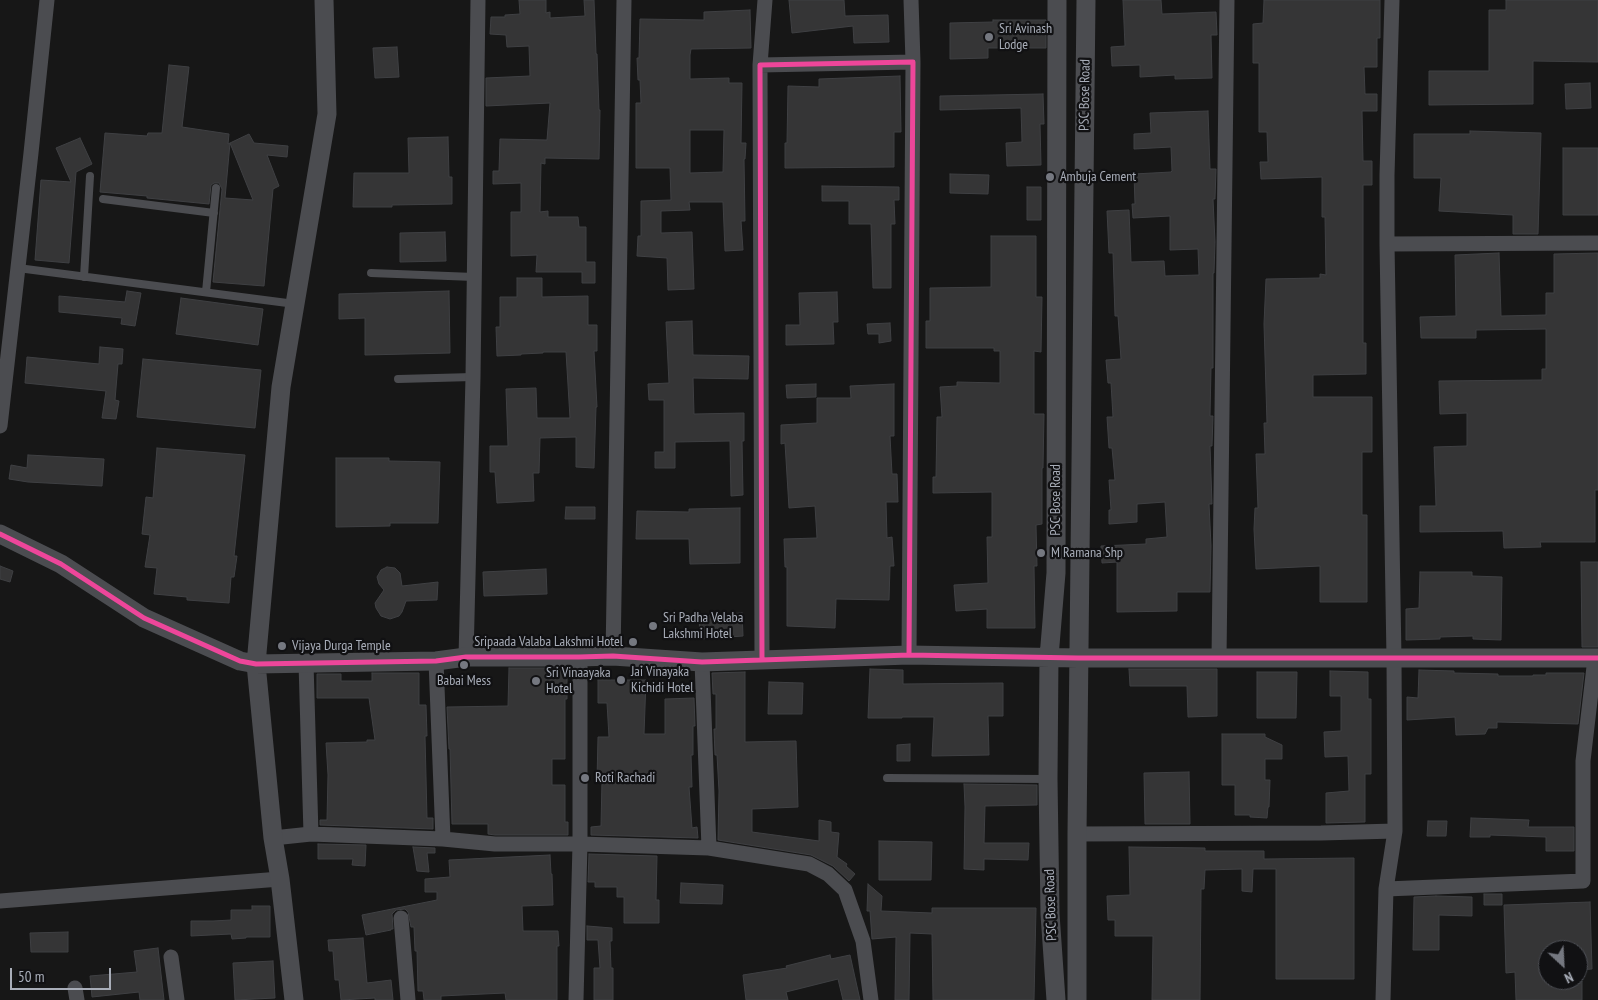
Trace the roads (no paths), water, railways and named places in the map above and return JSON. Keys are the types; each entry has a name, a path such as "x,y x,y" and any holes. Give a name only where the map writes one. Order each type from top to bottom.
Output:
{"street":[{"path":"0,426 46,0"},
{"path":"294,1000 280,879 278,838 256,664 281,388 327,114 324,0"},
{"path":"466,657 473,377 478,0"},
{"path":"612,656 624,0"},
{"path":"762,660 760,65 765,0"},
{"path":"909,654 912,0"},
{"name":"PSC Bose Road","path":"1056,1000 1050,914 1048,779 1049,657 1056,573 1057,0"},
{"name":"PSC Bose Road","path":"1077,1000 1078,658 1086,0"},
{"path":"1218,658 1227,0"},
{"path":"1383,1000 1386,889 1395,830 1387,244 1392,0"},
{"path":"760,65 913,62"},
{"path":"1387,244 1598,243"},
{"path":"0,534 61,564 144,618 240,660 256,664 436,661 466,657 612,656 702,662 909,654 1078,658 1597,658 1583,761 1583,881 1386,889"},
{"path":"576,1000 580,844 579,657"},
{"path":"436,661 443,839"},
{"path":"306,662 307,834"},
{"path":"702,662 709,848"},
{"path":"1077,834 1321,833 1395,830"},
{"path":"278,838 307,834 443,839 501,844 580,844 709,848 809,864 828,874 845,890 863,941 871,1000"},
{"path":"0,901 280,879"},
{"path":"400,918 408,1000"},
{"path":"171,957 176,1000"}],"lane":[{"path":"84,276 90,176"},
{"path":"206,292 216,188"},
{"path":"103,199 214,214"},
{"path":"18,268 295,304"},
{"path":"371,273 474,277"},
{"path":"398,379 473,377"},
{"path":"887,778 1048,779"}],"place":[{"name":"Sri Avinash Lodge","path":"989,37"},
{"name":"Ambuja Cement","path":"1050,177"},
{"name":"M Ramana Shp","path":"1041,553"},
{"name":"Sri Padha Velaba Lakshmi Hotel","path":"653,626"},
{"name":"Sripaada Valaba Lakshmi Hotel","path":"633,642"},
{"name":"Vijaya Durga Temple","path":"282,646"},
{"name":"Babai Mess","path":"464,665"},
{"name":"Jai Vinayaka Kichidi Hotel","path":"621,680"},
{"name":"Sri Vinaayaka Hotel","path":"536,681"},
{"name":"Roti Rachadi","path":"585,778"}]}
